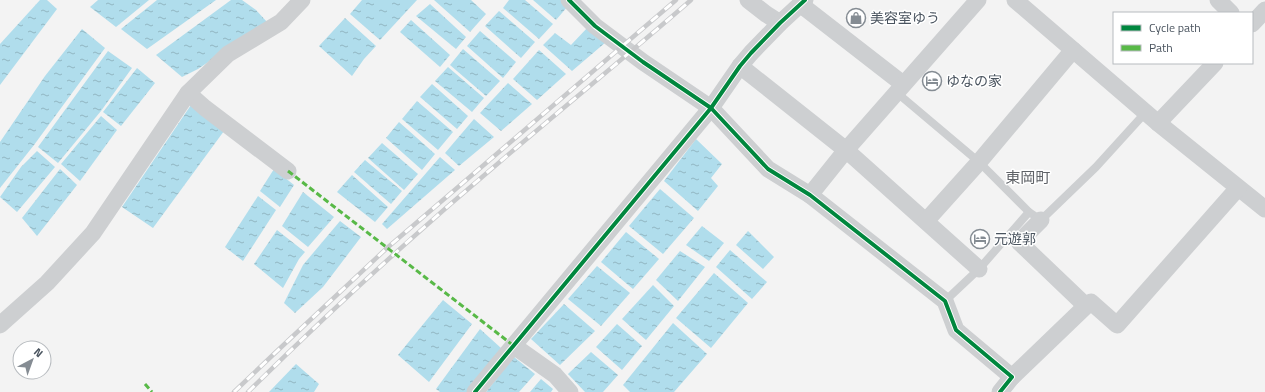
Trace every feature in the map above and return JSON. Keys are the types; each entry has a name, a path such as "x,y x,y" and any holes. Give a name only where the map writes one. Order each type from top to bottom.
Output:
{"street":[{"path":"0,325 46,283 93,233 188,93 228,54 281,22 302,0"},
{"path":"569,0 595,26 643,62 711,108 768,169 810,195 944,301 956,330 1012,378"},
{"path":"748,0 780,23"},
{"path":"810,195 846,150 978,0"},
{"path":"1015,0 1152,117 1265,209"},
{"path":"1218,0 1230,12"},
{"path":"475,392 711,108 740,66 802,2 900,88"},
{"path":"1253,23 1265,10"},
{"path":"926,221 1073,50"},
{"path":"1152,117 1214,64"},
{"path":"740,66 846,150 979,269"},
{"path":"188,93 205,108 288,171"},
{"path":"1000,392 1012,378 1091,302 1117,325 1238,188"},
{"path":"1035,216 1020,242 1086,306"},
{"path":"514,346 555,375 570,392"}],"lane":[{"path":"900,88 1035,216"},
{"path":"944,301 1035,216 1096,167 1152,117"}],"water":[{"path":"40,0 47,0 57,9 0,85 0,44"},
{"path":"98,0 149,0 116,27 90,7"},
{"path":"157,0 216,0 147,49 121,29"},
{"path":"231,0 242,0 256,10 267,22 198,69 182,77 156,55"},
{"path":"362,0 417,0 380,40 350,14"},
{"path":"434,0 471,0 486,14 470,32"},
{"path":"509,0 525,0 553,24 539,39 503,8"},
{"path":"533,0 561,0 568,6 556,20"},
{"path":"430,4 466,37 456,49 416,16"},
{"path":"499,11 535,42 521,58 485,26"},
{"path":"345,18 376,46 364,59 352,76 319,46"},
{"path":"411,20 450,55 440,67 400,32"},
{"path":"588,27 606,42 572,71 543,45 555,33 571,45"},
{"path":"82,29 105,48 34,145 0,188 0,142 45,76"},
{"path":"480,31 516,62 503,78 467,46"},
{"path":"463,49 500,81 486,96 450,65"},
{"path":"539,50 566,74 537,100 513,79"},
{"path":"108,51 132,68 101,111 58,163 38,147"},
{"path":"448,67 484,98 472,112 435,81"},
{"path":"137,68 155,83 121,126 103,112"},
{"path":"508,83 532,104 501,131 480,113"},
{"path":"432,84 468,116 457,129 420,97"},
{"path":"417,101 453,132 438,150 402,119"},
{"path":"191,105 224,131 153,228 122,207"},
{"path":"101,116 117,130 80,181 61,164"},
{"path":"474,119 494,137 459,166 445,153"},
{"path":"399,122 435,154 422,170 386,138"},
{"path":"696,139 722,164 711,178 718,186 698,211 664,181"},
{"path":"382,143 418,174 404,190 368,158"},
{"path":"37,151 55,167 17,212 0,197 21,167"},
{"path":"440,157 455,170 387,229 382,224"},
{"path":"365,160 402,191 391,204 354,172"},
{"path":"60,169 77,185 37,236 22,218"},
{"path":"274,169 294,185 280,207 260,191"},
{"path":"352,175 388,207 375,222 337,192"},
{"path":"660,189 694,218 663,254 629,226"},
{"path":"303,192 334,217 308,247 282,226"},
{"path":"258,196 276,210 243,261 225,247"},
{"path":"340,221 361,237 323,287 295,313 284,303 303,265"},
{"path":"702,226 724,243 709,261 686,245"},
{"path":"277,230 305,252 299,259 283,288 254,264"},
{"path":"748,231 774,257 763,269 736,245"},
{"path":"626,232 659,259 633,289 601,262"},
{"path":"730,250 767,282 752,299 716,267"},
{"path":"680,251 705,267 678,301 656,280"},
{"path":"597,266 630,293 601,326 568,299"},
{"path":"714,273 748,303 711,348 676,318"},
{"path":"653,285 674,306 646,340 622,319"},
{"path":"443,300 472,324 429,382 398,355"},
{"path":"564,304 595,331 560,365 531,339"},
{"path":"673,323 707,354 674,392 630,392 623,385"},
{"path":"617,324 642,346 622,370 596,347"},
{"path":"480,329 501,348 467,392 440,392 436,389"},
{"path":"591,352 618,375 603,392 585,392 568,374"},
{"path":"514,357 535,374 519,392 486,392"},
{"path":"296,364 319,384 314,392 269,392"},
{"path":"541,379 553,389 551,392 530,392"}],"railway":[{"path":"234,392 387,248 676,0"},
{"path":"248,392 309,332 404,245 691,0"}],"marked path":[{"path":"288,171 514,346"},
{"path":"145,384 152,392"}],"cycle path":[{"path":"569,0 595,26 643,62 711,108 768,169 810,195 945,301 956,330 1012,377 1000,392"},
{"path":"475,392 711,108 740,66 780,23 805,0"}],"place":[{"name":"美容室ゆう","path":"856,18"},
{"name":"ゆなの家","path":"932,81"},
{"name":"元遊郭","path":"980,239"}],"district":[{"name":"東岡町","path":"1028,178"}]}
